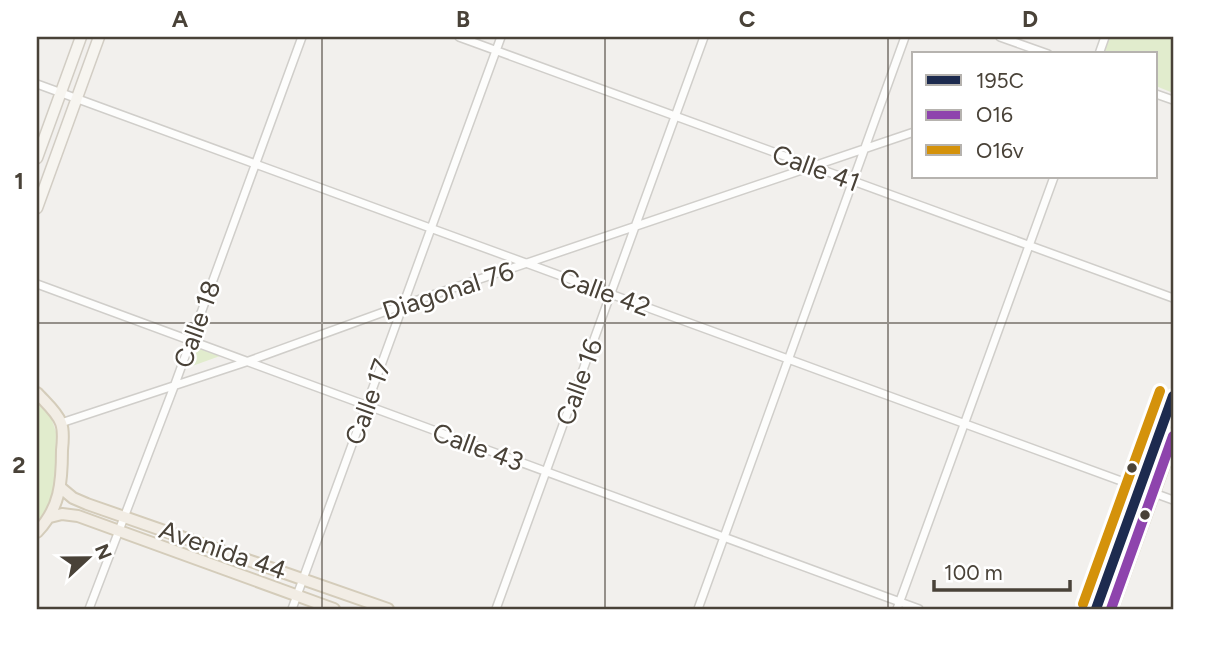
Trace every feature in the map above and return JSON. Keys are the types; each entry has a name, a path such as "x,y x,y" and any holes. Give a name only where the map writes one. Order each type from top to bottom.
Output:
{"main road":[{"path":"37,158 81,37"},
{"path":"37,208 99,37"},
{"path":"37,393 61,423 61,488 50,517 37,532"},
{"path":"1096,609 1173,396"},
{"path":"1112,609 1173,440"},
{"name":"Avenida 44","path":"61,488 73,498 388,609"},
{"name":"Avenida 44","path":"50,517 62,514 78,516 334,609"}],"street":[{"name":"Calle 18","path":"89,609 302,37"},
{"name":"Calle 41","path":"458,37 1173,298"},
{"name":"Calle 17","path":"292,609 501,37"},
{"name":"Calle 16","path":"496,609 704,37"},
{"path":"698,609 905,37"},
{"path":"1000,37 1042,52"},
{"name":"Calle 42","path":"37,84 1173,500"},
{"name":"Diagonal 76","path":"61,423 912,133"},
{"path":"898,606 1054,178"},
{"name":"Calle 43","path":"37,284 724,537 898,606 919,609"}],"green space":[{"path":"1108,37 1173,37 1173,93 1158,87 1158,52 1103,52"},
{"path":"193,346 220,356 184,369"},
{"path":"37,401 51,417 56,432 55,492 51,507 37,521"}],"transit line":[{"name":"O16v","path":"1083,604 1160,391"},
{"name":"195C","path":"1096,609 1173,396"},
{"name":"O16","path":"1111,609 1173,436"}]}
